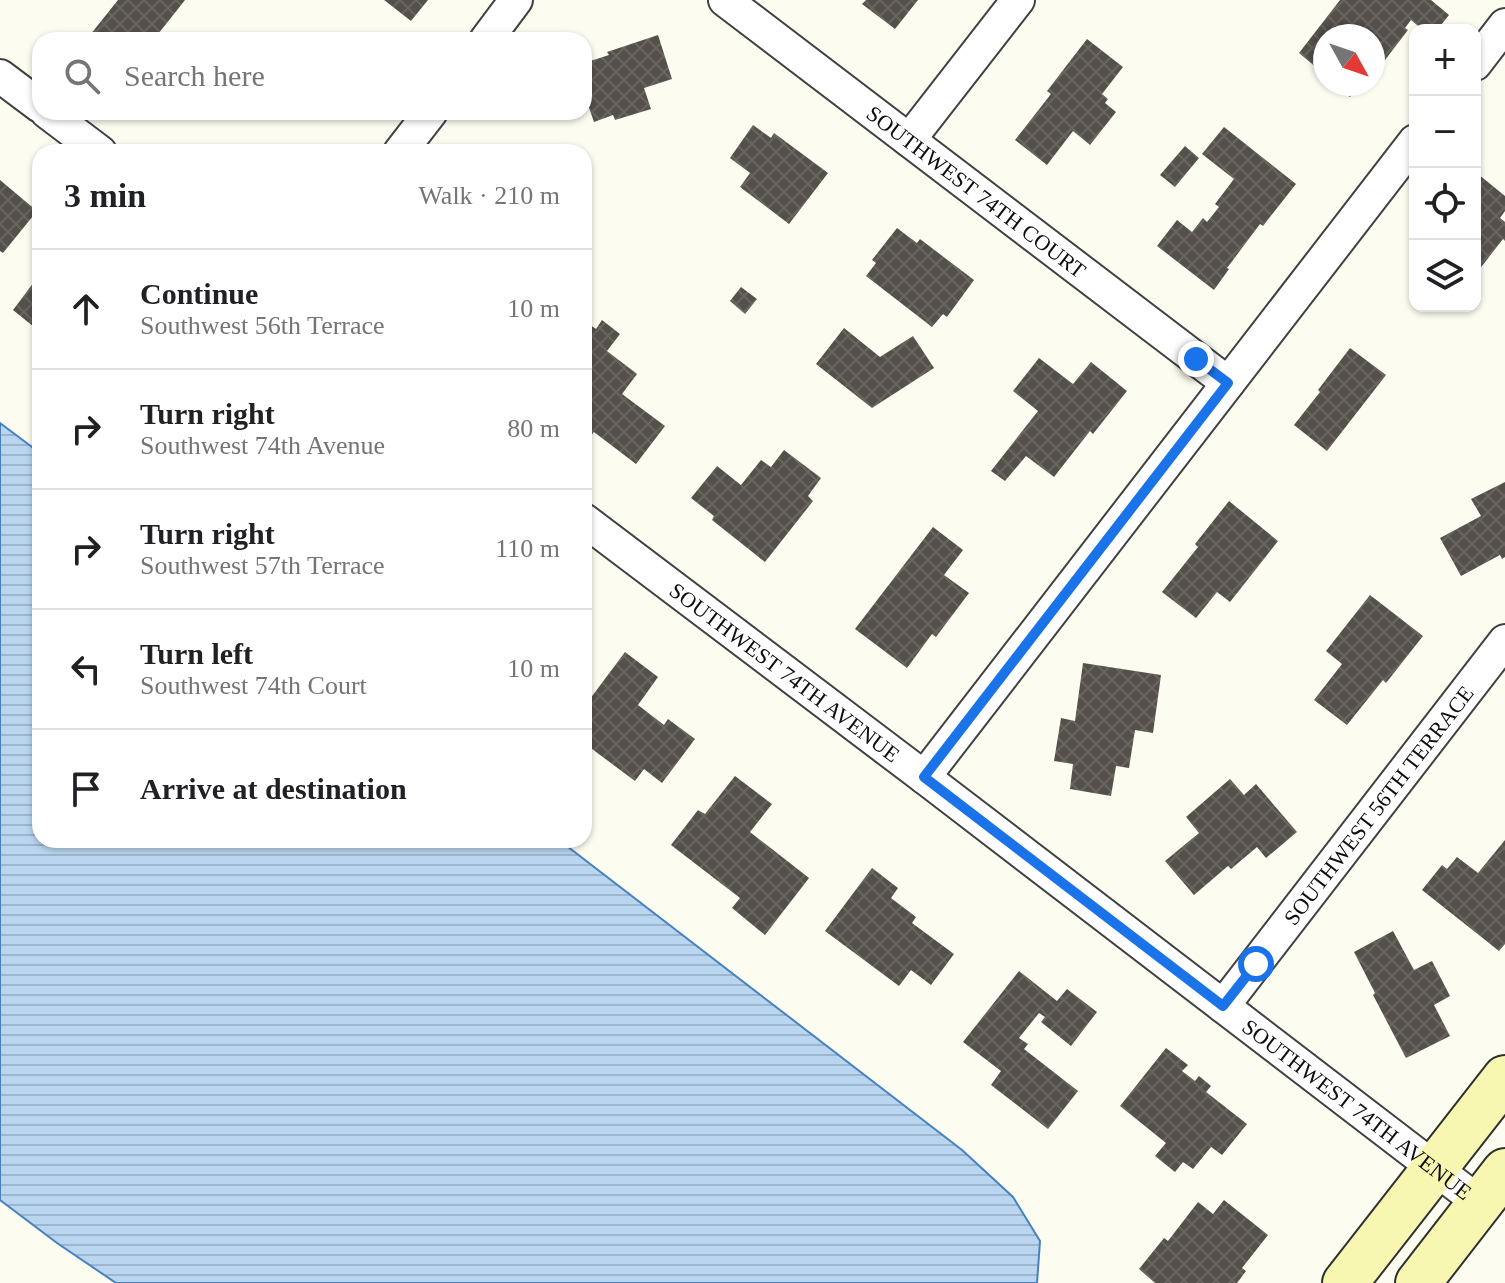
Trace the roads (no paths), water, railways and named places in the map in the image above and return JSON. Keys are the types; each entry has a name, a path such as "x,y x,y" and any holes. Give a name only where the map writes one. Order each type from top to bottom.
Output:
{"main road":[{"path":"1345,1283 1505,1078"},
{"path":"1418,1283 1492,1187"}],"street":[{"path":"492,32 516,0"},
{"name":"SOUTHWEST 74TH COURT","path":"725,0 1228,383"},
{"path":"909,140 1018,0"},
{"path":"1481,56 1505,25"},
{"path":"0,76 32,100"},
{"path":"58,120 89,144"},
{"path":"406,144 425,120"},
{"path":"924,777 1409,149"},
{"name":"SOUTHWEST 74TH AVENUE","path":"592,526 1434,1168 1492,1187"},
{"name":"SOUTHWEST 56TH TERRACE","path":"1223,1006 1505,641"}],"water":[{"path":"0,423 32,447 32,848 569,848 962,1150 1013,1197 1040,1241 1037,1283 116,1283 0,1200"}]}
